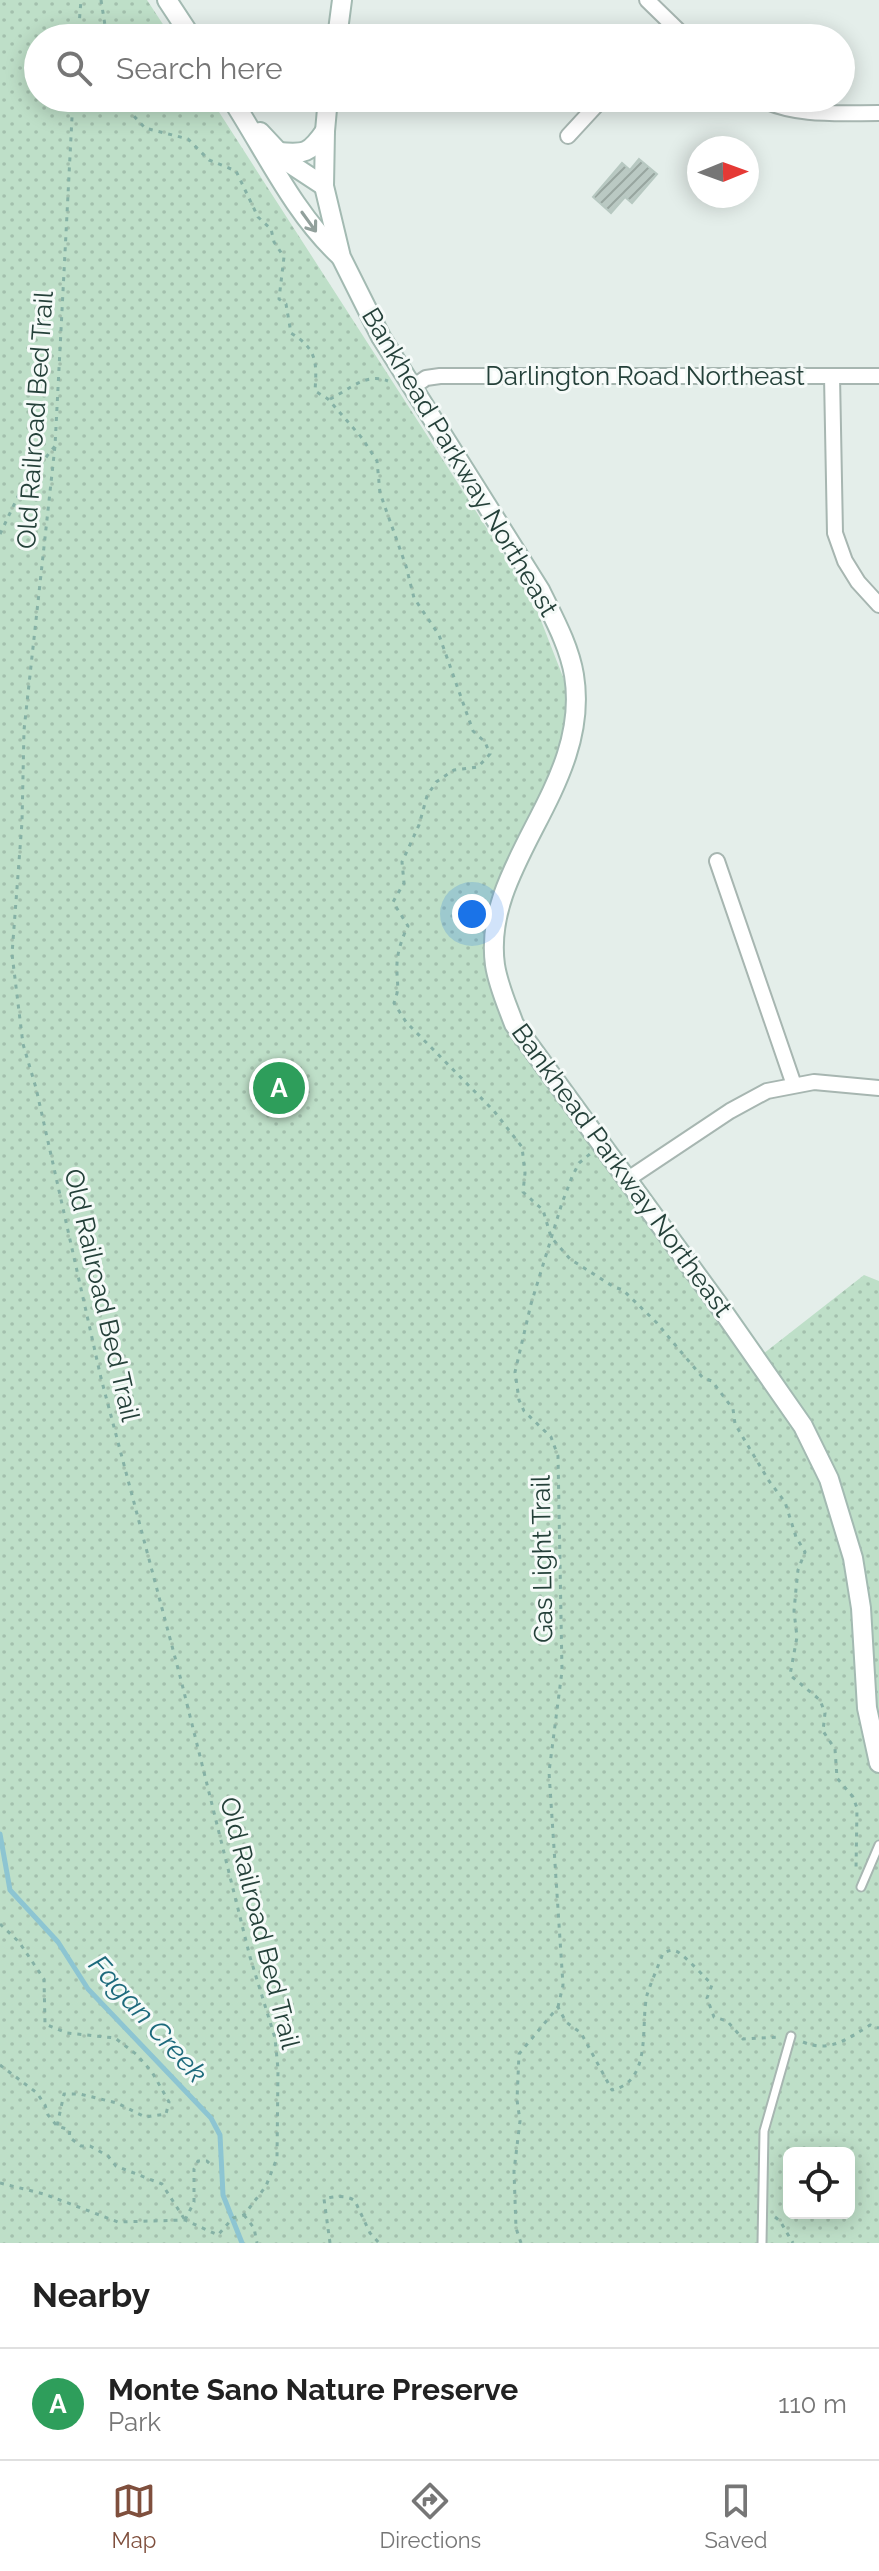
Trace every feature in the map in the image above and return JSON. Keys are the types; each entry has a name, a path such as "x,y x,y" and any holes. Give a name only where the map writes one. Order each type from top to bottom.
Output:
{"street":[{"path":"167,0 183,24"},
{"path":"339,24 342,0"},
{"path":"647,0 671,24"},
{"path":"239,112 287,191 322,239 341,257"},
{"path":"242,112 279,152 309,178 324,186 312,194 287,191"},
{"name":"Bankhead Parkway Northeast","path":"327,112 324,186 341,257 381,337 540,590 561,634 574,674 569,752 552,795 507,883 495,939 495,965 514,1024 803,1426 829,1479 853,1558 861,1608 867,1708 879,1763"},
{"path":"568,136 590,112"},
{"path":"800,112 879,113"},
{"path":"279,152 299,154 313,148 325,131"},
{"name":"Darlington Road Northeast","path":"410,383 440,376 879,376"},
{"path":"832,376 835,533 845,561 858,582 879,605"},
{"path":"717,861 794,1085"},
{"path":"628,1179 730,1111 767,1091 833,1082 879,1088"}],"lane":[{"path":"861,1887 879,1845"},
{"path":"762,2243 764,2131 791,2036"}],"path":[{"path":"79,24 81,0"},
{"path":"101,0 105,24"},
{"name":"Old Railroad Bed Trail","path":"0,2183 44,2194 118,2222 185,2220 218,2235 233,2218 244,2215 266,2186 277,2158 278,2069 275,2038 250,1957 101,1378 36,1088 23,1044 12,954 22,822 24,730 55,446 72,112"},
{"path":"328,399 365,380 380,378 410,383"},
{"path":"0,534 23,486 55,446"},
{"name":"Gas Light Trail","path":"558,2007 563,1985 549,1772 562,1671 558,1456 551,1437 524,1411 515,1372 535,1292 567,1190 579,1163 602,1144"},
{"path":"0,1924 19,1942 44,1979 45,2024 67,2033 115,2038 136,2054 152,2072 169,2102 166,2114 145,2117 117,2103 80,2094 64,2094 57,2126"},
{"path":"521,2243 516,2228 514,2171 520,2121 517,2100 519,2054 558,2007 566,2022 581,2033 612,2090 630,2080 638,2069 644,2041 647,1995 663,1953 672,1950 680,1952 712,1985 707,1998 714,2017 727,2021 743,2039 791,2036 818,2048 845,2041 870,2025 879,2028"},
{"path":"0,2065 37,2093 57,2126 70,2130 69,2137 81,2146 90,2146 108,2156 116,2166 162,2184 185,2220"},
{"path":"185,2220 194,2202 194,2169 198,2161 207,2161 211,2165"},
{"path":"330,2243 324,2199 332,2197 355,2201 370,2233 379,2243"},
{"path":"763,2210 780,2221 793,2243"},
{"path":"244,2215 254,2228 257,2243"}],"green space":[{"path":"0,0 147,0 163,24 24,24 24,112 219,112 533,600 570,695 568,739 494,916 502,1003 754,1361 864,1275 879,1281 879,2243 0,2243"}],"building":[{"path":"639,159 657,174 632,203 625,197 611,213 593,197 622,163 630,170"}],"waterway":[{"name":"Fagan Creek","path":"0,1834 10,1890 58,1942 88,1989 211,2118 220,2135 223,2195 242,2243"}],"place":[{"name":"Monte Sano Nature Preserve","path":"279,1088"}]}
